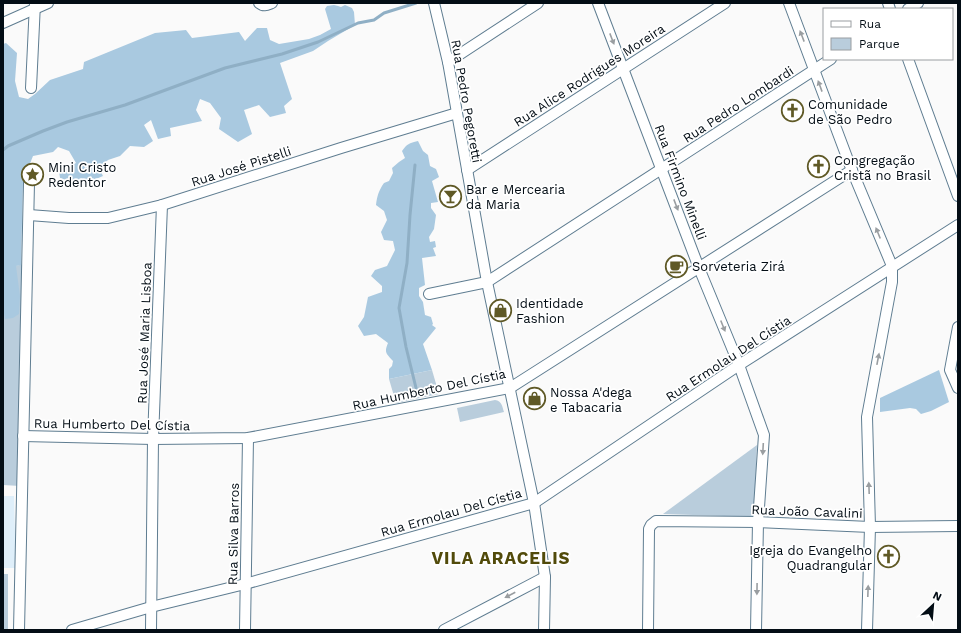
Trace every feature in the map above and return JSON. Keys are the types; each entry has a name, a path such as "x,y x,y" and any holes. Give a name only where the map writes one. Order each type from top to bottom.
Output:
{"street":[{"path":"3,23 35,6 48,3"},
{"name":"Rua Pedro Pegoretti","path":"434,3 448,62 487,282 534,503 545,577 544,630"},
{"path":"448,62 538,3"},
{"name":"Rua Firmino Minelli","path":"598,3 699,268 739,365 764,435 758,522 756,630"},
{"name":"Rua Alice Rodrigues Moreira","path":"467,170 725,3"},
{"path":"789,3 852,170 892,266 892,282 867,417 870,527 867,630"},
{"path":"31,88 35,6"},
{"name":"Rua Pedro Lombardi","path":"429,294 487,282 829,60"},
{"path":"908,60 958,196"},
{"name":"Rua José Pistelli","path":"29,215 70,218 108,218 162,205 457,113"},
{"name":"Rua Humberto Del Cístia","path":"23,436 153,439 248,438 510,388 852,170"},
{"path":"19,630 29,183"},
{"name":"Rua José Maria Lisboa","path":"151,630 153,439 162,205"},
{"name":"Rua Ermolau Del Cístia","path":"72,630 151,607 246,584 534,503 739,365 958,225"},
{"path":"958,326 950,370 958,388"},
{"name":"Rua Silva Barros","path":"245,630 248,438"},
{"name":"Rua João Cavalini","path":"648,630 649,529 656,521 758,522 870,527 958,526"},
{"path":"444,630 545,577"}],"shaded area":[{"path":"334,5 341,7 345,5 352,8 354,12 355,25 313,51 280,63 292,99 284,106 286,113 270,117 259,105 244,110 252,134 238,142 219,129 221,118 210,103 200,99 196,110 202,121 170,128 171,136 158,139 151,120 144,125 153,141 144,147 130,146 120,156 108,160 99,168 103,176 82,185 60,178 59,171 76,163 69,151 58,147 53,152 33,156 23,181 21,265 16,266 20,296 19,314 13,318 5,319 3,308 3,44 6,43 17,53 15,81 19,97 28,99 50,80 83,69 84,62 155,33 186,30 192,38 239,32 245,41 257,28 267,28 270,40 279,44 309,39 331,29 325,9 327,6"},
{"path":"418,141 423,151 428,155 430,166 436,169 439,177 432,181 438,202 431,203 431,208 436,215 434,229 429,237 430,242 435,241 436,247 433,248 436,256 422,258 425,285 419,288 419,296 423,302 425,315 431,317 432,325 436,328 423,344 432,370 389,379 389,369 392,366 393,361 386,353 388,343 376,334 364,336 358,326 364,317 368,297 382,292 382,286 371,276 375,270 387,266 395,250 393,241 384,240 381,232 387,220 384,211 376,205 378,193 384,183 389,181 393,173 392,168 405,158 402,151 408,144"},
{"path":"939,370 949,402 921,414 916,409 910,408 880,412 880,398"},
{"path":"3,496 14,496 16,568 3,568"}],"green space":[{"path":"25,264 20,486 3,485 3,268"},
{"path":"432,370 439,394 396,403 389,379"},
{"path":"495,400 500,403 504,412 460,422 457,408"},
{"path":"757,445 754,517 663,514"},
{"path":"3,574 8,574 8,630 3,630"}],"waterway":[{"path":"3,150 8,146 67,122 125,105 225,68 282,54 318,42 358,23 374,20 384,13 416,3"},
{"path":"415,165 407,263 399,308 406,347 416,388"}],"place":[{"name":"Comunidade de São Pedro","path":"793,111"},
{"name":"Congregação Cristã no Brasil","path":"819,167"},
{"name":"Mini Cristo Redentor","path":"33,174"},
{"name":"Bar e Mercearia da Maria","path":"450,196"},
{"name":"Sorveteria Zirá","path":"677,266"},
{"name":"Identidade Fashion","path":"501,310"},
{"name":"Nossa A'dega e Tabacaria","path":"534,399"},
{"name":"Igreja do Evangelho Quadrangular","path":"888,557"}],"district":[{"name":"VILA ARACELIS","path":"501,558"}]}
